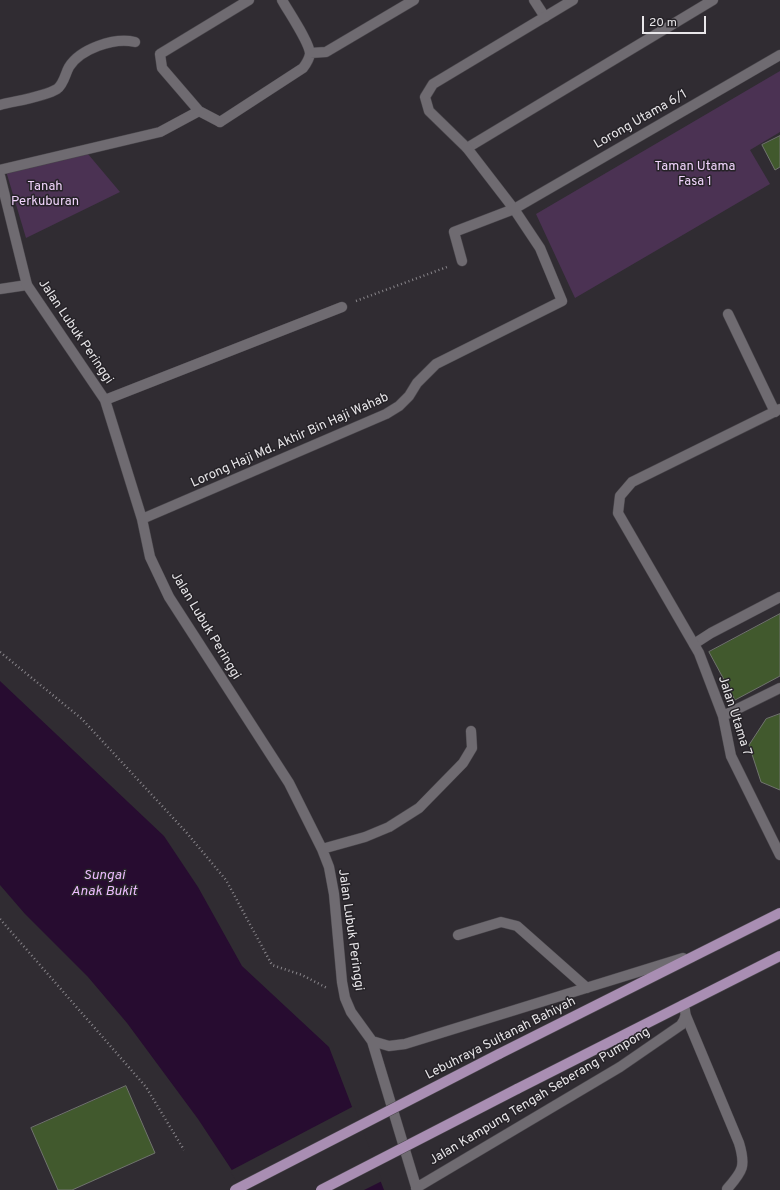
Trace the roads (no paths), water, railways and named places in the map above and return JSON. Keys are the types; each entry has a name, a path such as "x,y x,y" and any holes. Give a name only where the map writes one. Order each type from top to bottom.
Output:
{"main road":[{"name":"Lebuhraya Sultanah Bahiyah","path":"235,1190 499,1054 780,913"},
{"path":"321,1190 780,956"}],"street":[{"path":"249,0 160,54 162,68 199,111 220,122 303,68 308,60 310,53 308,44 282,0"},
{"path":"310,53 326,52 414,0"},
{"path":"534,0 545,17"},
{"path":"514,209 467,148 429,111 425,97 433,84 573,0"},
{"path":"467,148 713,0"},
{"path":"0,105 47,93 58,88 68,68 84,52 118,40 135,42"},
{"name":"Lorong Utama 6/1","path":"462,261 454,232 514,209 780,55"},
{"path":"0,170 160,132 199,111"},
{"name":"Jalan Lubuk Peringgi","path":"0,176 27,284 105,400 142,519 150,557 169,597 288,783 322,849 329,867 334,894 342,982 345,998 351,1012 372,1041 416,1189"},
{"name":"Lorong Haji Md. Akhir Bin Haji Wahab","path":"142,519 386,414 399,406 409,396 417,383 436,364 562,301 540,248 514,209"},
{"path":"0,289 27,284"},
{"path":"105,400 342,307"},
{"path":"728,314 778,410"},
{"name":"Jalan Utama 7","path":"778,410 632,482 620,496 618,513 699,653 723,716 731,756 776,836 780,855"},
{"path":"694,644 711,633 780,597"},
{"path":"723,716 780,688"},
{"path":"322,849 365,837 389,827 419,808 463,763 472,748 471,731"},
{"path":"458,935 501,922 517,926 587,988"},
{"path":"372,1041 389,1046 405,1044 700,953"},
{"path":"683,1005 686,1011 686,1016 739,1143 743,1158 740,1174 727,1189"},
{"name":"Jalan Kampung Tengah Seberang Pumpong","path":"416,1189 620,1067 681,1025 686,1016"}],"water":[{"name":"Sungai Anak Bukit","path":"0,681 164,836 198,887 242,966 329,1047 384,1190 245,1190 198,1119 127,1023 88,977 25,914 0,885"}],"park label":[{"name":"Taman Utama Fasa 1","path":"695,174"},
{"name":"Tanah Perkuburan","path":"45,194"}]}
